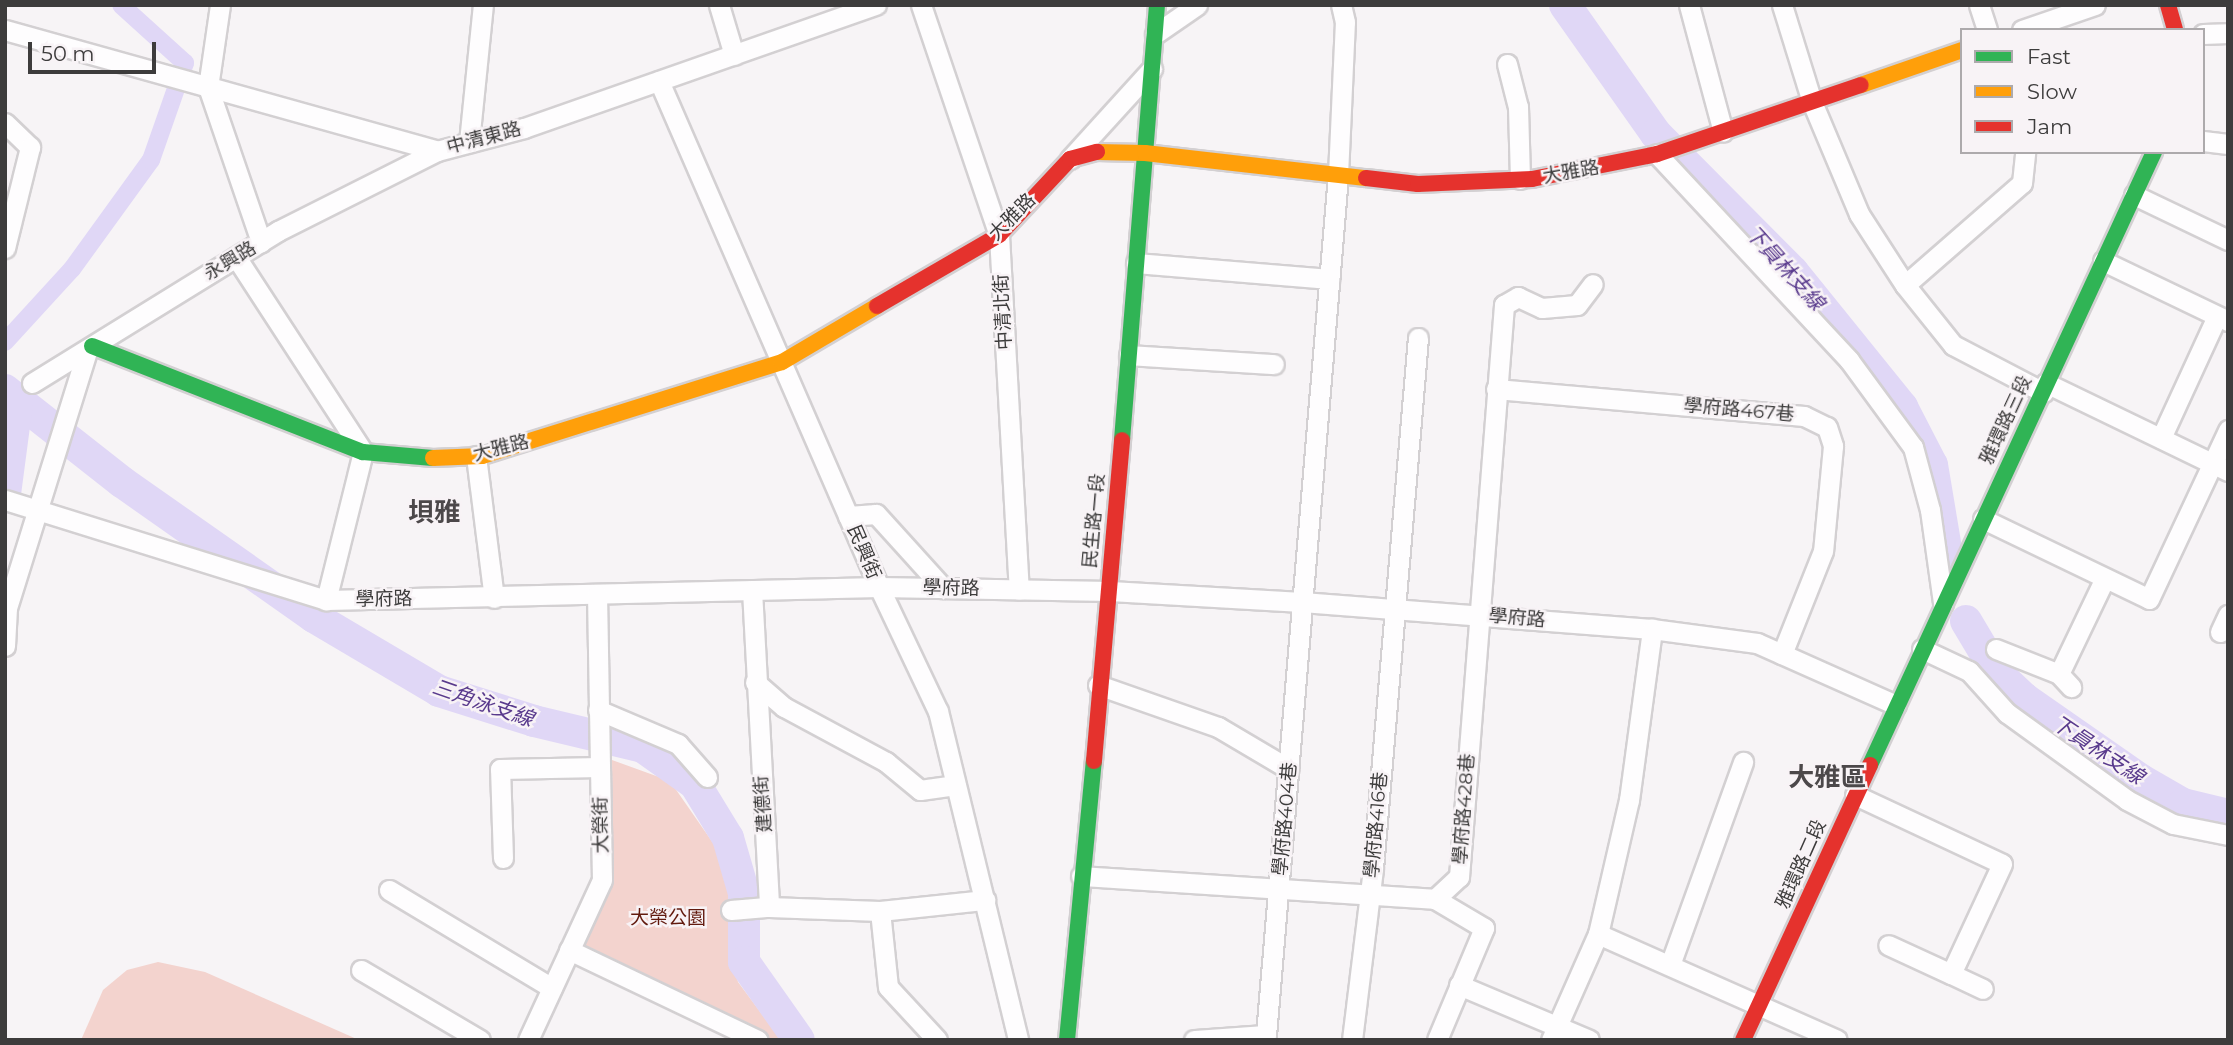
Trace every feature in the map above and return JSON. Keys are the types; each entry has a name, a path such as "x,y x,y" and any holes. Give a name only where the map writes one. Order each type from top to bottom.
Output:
{"street":[{"path":"220,5 208,87 261,242"},
{"path":"469,142 483,5"},
{"path":"719,5 734,55"},
{"name":"中清東路","path":"5,30 437,151 659,81 876,5"},
{"name":"中清北街","path":"921,5 999,235 1019,589"},
{"name":"民生路一段","path":"1067,1040 1098,685 1110,591 1157,5"},
{"path":"1155,34 1197,5"},
{"name":"學府路404巷","path":"1194,1040 1266,1035 1338,175 1345,22 1342,5"},
{"path":"1689,5 1723,132"},
{"path":"1782,5 1812,102 1859,214 1905,285 1953,345 2220,467"},
{"path":"1979,5 1986,28"},
{"path":"2028,28 2095,5"},
{"path":"2168,5 2174,28"},
{"path":"2205,34 2228,33"},
{"name":"大雅路","path":"90,348 363,452 476,456 782,362 999,235 1070,159 1089,152 1145,153 1418,184 1520,179 1657,154 1960,51"},
{"path":"1507,64 1518,107 1520,179"},
{"path":"1070,159 1152,69"},
{"name":"民興街","path":"659,81 879,587 938,711 1018,1040"},
{"path":"5,123 30,147 5,248"},
{"path":"2205,141 2228,144"},
{"name":"永興路","path":"32,383 261,242 437,151"},
{"path":"1657,154 1849,360 1913,447 1930,510 1943,603"},
{"path":"1905,285 2022,183 2025,154"},
{"name":"雅環路三段","path":"1896,705 2153,154"},
{"path":"2134,195 2228,240"},
{"path":"236,257 363,452 326,600"},
{"path":"2103,261 2222,318 2161,438"},
{"path":"1136,263 1329,279"},
{"name":"學府路428巷","path":"1435,900 1459,877 1477,615 1504,305 1518,297 1542,308 1577,305 1593,284"},
{"name":"學府路416巷","path":"1352,1040 1369,895 1418,338"},
{"path":"5,646 7,608 35,510 90,348"},
{"path":"1129,355 1274,364"},
{"name":"學府路467巷","path":"1496,389 1804,416 1827,427 1833,446 1823,551 1782,654"},
{"path":"1983,519 2149,599 2220,467 2228,430"},
{"path":"476,456 494,598"},
{"name":"學府路","path":"9,502 326,600 879,587 1110,591 1302,602 1652,629 1757,643 1896,705"},
{"path":"848,516 876,514 943,588"},
{"path":"1996,649 2065,680 2105,578"},
{"name":"建德街","path":"752,590 769,907"},
{"name":"大榮街","path":"528,1040 602,880 597,595"},
{"path":"1554,1034 1598,934 1629,800 1652,629"},
{"path":"1922,649 1969,671 2007,713 2127,800 2173,824 2228,835"},
{"path":"755,682 784,707 886,762 920,789 956,785"},
{"path":"1098,685 1218,727 1289,769"},
{"name":"雅環路二段","path":"1743,1040 1896,705"},
{"path":"598,713 678,744 707,777"},
{"path":"1670,965 1743,762"},
{"path":"503,858 500,769 600,763"},
{"path":"1855,794 2003,864 1951,974"},
{"path":"1081,876 1435,900 1484,928 1437,1040"},
{"path":"389,890 552,988"},
{"path":"731,910 769,907 880,911 985,900"},
{"path":"880,911 888,987 937,1040"},
{"path":"1598,934 1837,1040"},
{"path":"1888,945 1983,989"},
{"path":"569,950 727,1032 758,1040"},
{"path":"361,970 480,1040"},
{"path":"1460,985 1554,1034 1589,1040"}],"green space":[{"name":"大榮公園","path":"612,760 670,781 720,853 733,900 732,958 738,982 781,1040 764,1040 589,956 584,942 613,883"},
{"path":"158,962 205,972 359,1040 81,1040 103,990 127,970"}],"waterway":[{"path":"5,342 72,269 151,160 185,63 121,5"},
{"name":"下員林支線","path":"1565,5 1656,134 1793,272 1902,407 1932,465 1948,561"},
{"name":"三角泳支線","path":"5,390 122,482 314,617 439,691 534,721 643,747 695,784 728,838 744,893 744,962 799,1040"},
{"path":"5,494 17,403"},
{"name":"下員林支線","path":"1966,621 1997,673 2025,699 2141,780 2183,804 2228,815"}],"traffic: fast":[{"path":"1122,440 1157,5"},
{"path":"1870,765 2153,154"},
{"path":"92,346 363,452 433,458"},
{"path":"1067,1040 1094,761"}],"traffic: slow":[{"path":"1861,85 1960,51"},
{"path":"1097,152 1145,153 1366,178"},
{"path":"433,458 482,456 782,362 877,306"}],"traffic: jam":[{"path":"2168,5 2174,28"},
{"path":"1366,178 1418,184 1532,179 1657,154 1861,85"},
{"path":"877,306 999,235 1070,159 1097,152"},
{"path":"1094,761 1122,440"},
{"path":"1743,1040 1870,765"}],"district":[{"name":"垻雅","path":"434,513"},
{"name":"大雅區","path":"1827,778"}]}
